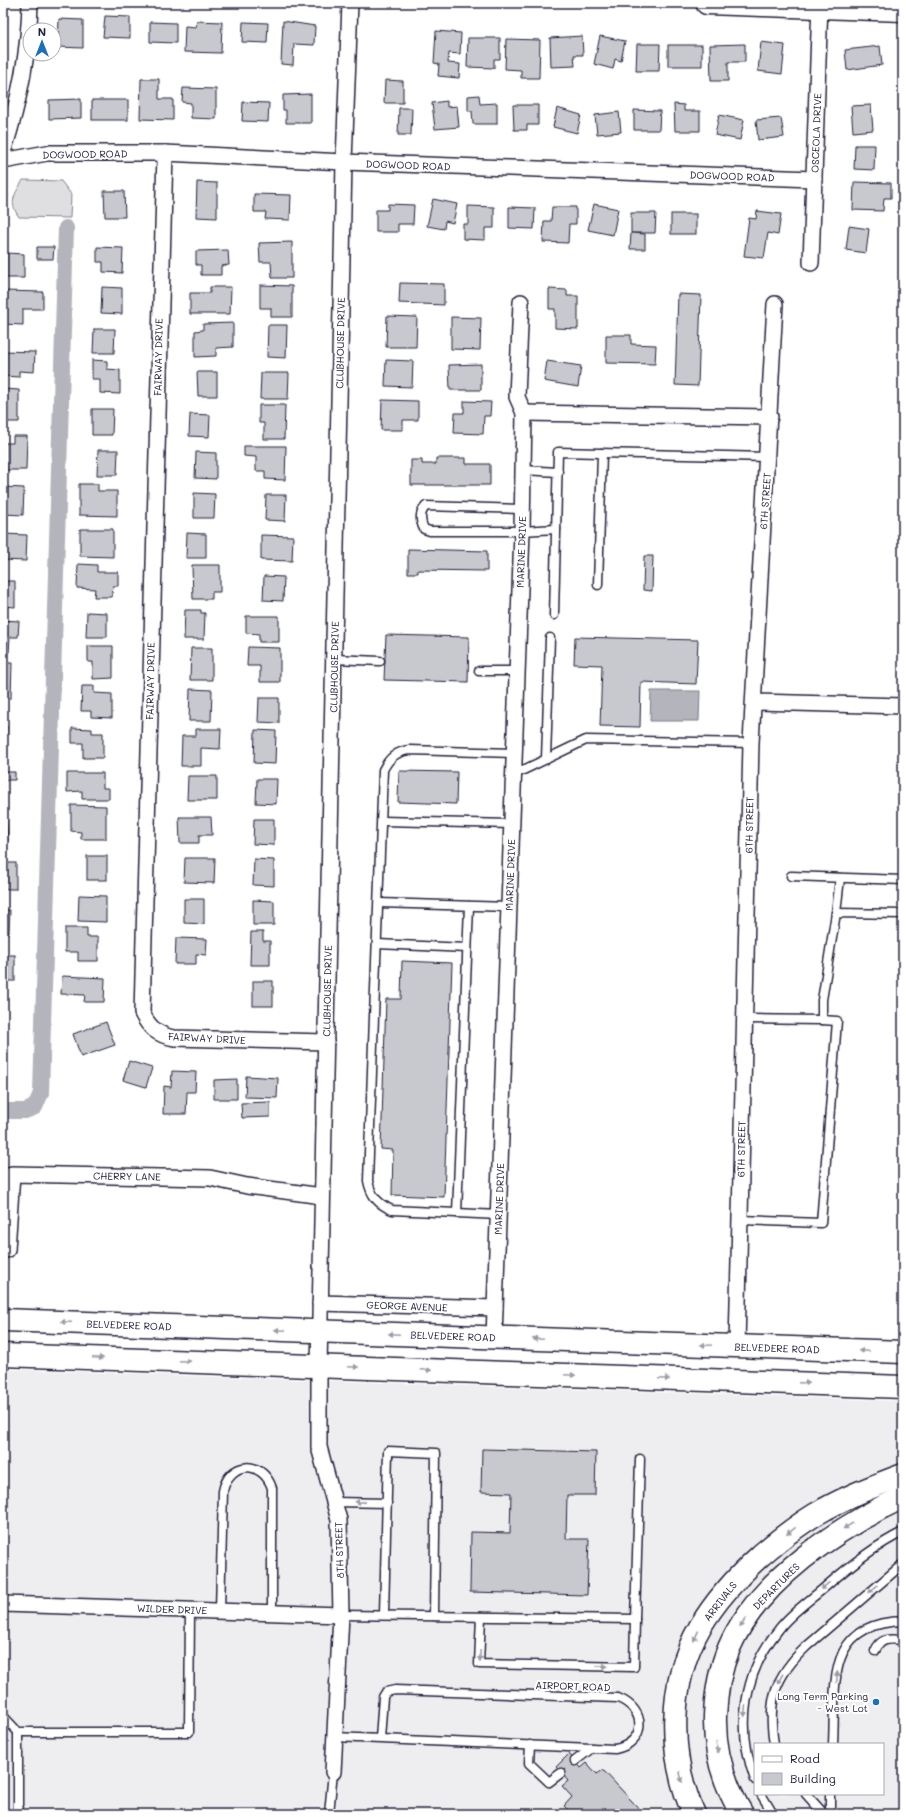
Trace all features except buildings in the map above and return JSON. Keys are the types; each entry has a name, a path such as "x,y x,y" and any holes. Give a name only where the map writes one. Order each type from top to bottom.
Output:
{"main road":[{"path":"707,3 820,5 903,10"},
{"name":"BELVEDERE ROAD","path":"3,1320 903,1352"},
{"path":"3,1355 903,1387"},
{"name":"ARRIVALS","path":"694,1814 682,1780 677,1756 676,1705 683,1671 700,1627 715,1605 734,1582 776,1542 824,1509 903,1475"},
{"name":"DEPARTURES","path":"742,1814 734,1801 723,1774 717,1749 715,1724 716,1698 720,1673 729,1647 756,1604 795,1566 836,1533 864,1516 903,1497"}],"street":[{"path":"3,152 14,118 21,88 26,57 30,3"},
{"name":"CLUBHOUSE DRIVE","path":"319,1331 344,162 350,3"},
{"name":"OSCEOLA DRIVE","path":"811,263 820,5"},
{"name":"DOGWOOD ROAD","path":"3,161 47,153 165,153 344,162 814,179"},
{"name":"FAIRWAY DRIVE","path":"165,153 142,1013 147,1023 154,1031 163,1036 174,1038 326,1042"},
{"name":"MARINE DRIVE","path":"494,1338 522,532 524,413 517,397 521,302"},
{"name":"6TH STREET","path":"737,1346 751,743 776,304"},
{"path":"524,413 770,417"},
{"path":"754,702 903,706"},
{"name":"CHERRY LANE","path":"3,1250 7,1250 12,1174 210,1178 247,1186 322,1196"},
{"name":"GEORGE AVENUE","path":"320,1303 495,1308"},
{"name":"8TH STREET","path":"319,1331 319,1446 339,1520 341,1615 333,1772"},
{"name":"WILDER DRIVE","path":"3,1604 341,1615"}],"lane":[{"path":"554,615 558,452 768,457"},
{"path":"598,585 602,453"},
{"path":"523,470 558,472"},
{"path":"522,509 426,506 423,509 421,522 424,529 430,531 522,532 556,529"},
{"path":"546,759 550,638"},
{"path":"334,659 380,661"},
{"path":"479,671 517,671"},
{"path":"514,775 586,740 751,743"},
{"path":"499,1215 392,1210 375,1200 370,1191 368,1181 383,770 390,759 400,751 514,753"},
{"path":"382,821 512,824"},
{"path":"791,876 903,880"},
{"path":"822,1020 822,1000 840,878"},
{"path":"379,903 509,907"},
{"path":"457,1213 469,906"},
{"path":"836,912 903,914"},
{"path":"377,944 467,948"},
{"path":"740,1220 821,1223 837,1021 745,1019"},
{"path":"384,1615 388,1451 436,1453 434,1616"},
{"path":"481,1617 480,1664 634,1667 640,1459"},
{"path":"220,1611 224,1483 235,1471 250,1467 265,1474 272,1488 272,1612"},
{"path":"334,1502 387,1503"},
{"path":"754,1776 746,1742 745,1707 752,1676 768,1643 792,1615 832,1581 877,1546 903,1532"},
{"path":"774,1743 771,1714 773,1697 784,1671 793,1659 807,1646 903,1564"},
{"path":"18,1732 190,1732 190,1610"},
{"path":"341,1615 635,1619"},
{"path":"833,1743 837,1672 842,1652 856,1635 864,1629 885,1622 903,1621"},
{"path":"875,1651 880,1642 885,1639 903,1640"},
{"name":"AIRPORT ROAD","path":"334,1737 380,1739 530,1745 592,1748 622,1748 635,1738 639,1723 634,1708 628,1702 618,1698 390,1691 386,1692 383,1697 380,1739"},
{"path":"3,1716 18,1732 18,1814"},
{"path":"530,1745 529,1763 548,1782 561,1773"},
{"path":"575,1761 592,1748"},
{"path":"329,1814 333,1772"},
{"path":"762,1795 773,1814"},
{"path":"807,1795 824,1814"},
{"path":"830,1797 830,1814"}],"shaded area":[{"path":"23,180 61,181 71,194 70,218 19,217 13,202 15,194"},
{"path":"651,691 700,691 699,721 650,721"},
{"path":"3,1369 903,1401 903,1814 3,1814"}],"waterway":[{"path":"3,1111 25,1111 35,1107 41,1093 66,228"}],"place":[{"name":"Long Term Parking - West Lot","path":"876,1702"}]}
